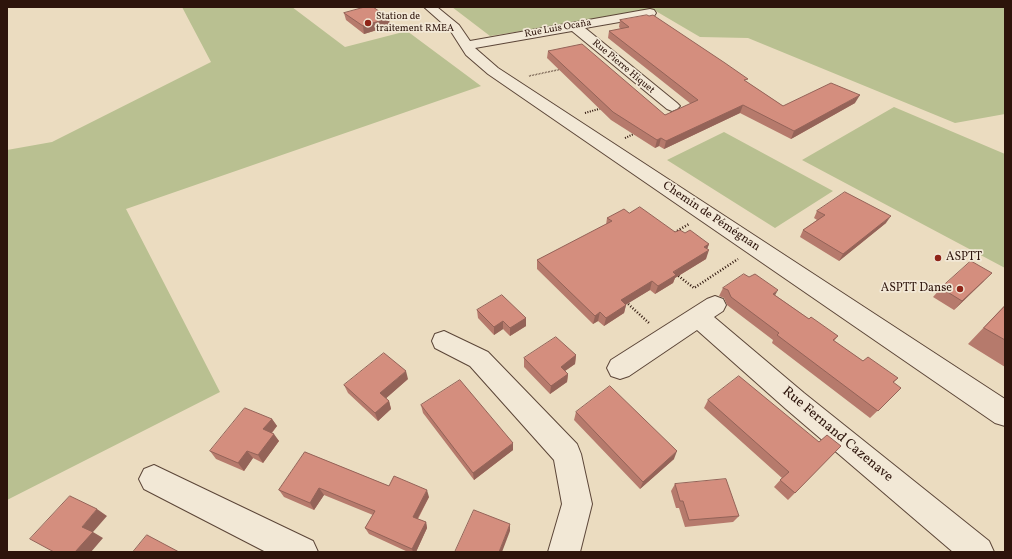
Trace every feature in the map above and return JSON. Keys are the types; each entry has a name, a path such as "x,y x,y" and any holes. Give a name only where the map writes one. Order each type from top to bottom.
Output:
{"street":[{"name":"Chemin de Pémégnan","path":"430,7 455,28 466,46 481,62 1005,414"},
{"name":"Rue Luis Ocaña","path":"466,46 650,13"},
{"name":"Rue Pierre Hiquet","path":"574,26 672,106"},
{"name":"Rue Fernand Cazenave","path":"620,368 706,311 795,402 978,552"},
{"path":"444,341 479,359 567,454 577,504 564,552"},
{"path":"154,479 264,545 302,552"}],"path":[{"path":"508,81 562,69"},
{"path":"563,118 607,107"},
{"path":"606,147 640,132"},
{"path":"672,234 692,222"},
{"path":"676,273 694,288 741,256"},
{"path":"624,301 666,338"}],"green space":[{"path":"182,7 292,7 345,47 407,31 481,86 126,209 220,392 7,500 7,150 52,142 211,62"},
{"path":"452,7 1005,7 1005,114 955,123 748,38 700,37 654,10 490,36"},
{"path":"894,107 1005,154 1005,268 802,160"},
{"path":"724,132 833,191 775,228 667,160"}],"building":[{"path":"365,7 373,7 389,18 363,26 344,13"},
{"path":"653,15 725,63 748,79 744,80 783,106 831,83 860,95 794,131 743,105 666,141 661,138 657,140 613,112 548,51 582,44 665,115 698,100 609,31 629,27 620,20"},
{"path":"845,192 891,216 843,254 803,230 825,215 817,211"},
{"path":"640,207 675,232 680,230 685,233 690,230 709,244 704,247 709,250 673,272 676,275 658,286 652,281 621,300 626,305 606,318 600,312 595,316 537,260 612,221 607,218 624,209 629,213"},
{"path":"971,261 992,273 962,301 941,288"},
{"path":"744,274 749,277 755,274 778,290 773,294 809,319 811,317 838,336 833,340 863,361 868,357 898,378 893,382 901,388 878,411 777,335 779,333 731,297 728,290 723,288"},
{"path":"502,295 526,318 510,328 503,321 494,327 477,310"},
{"path":"1005,306 1005,340 984,328"},
{"path":"556,337 576,355 561,367 568,374 551,386 524,358"},
{"path":"384,353 406,371 380,393 389,401 375,413 344,385"},
{"path":"739,376 819,442 827,435 841,446 795,493 780,480 789,472 708,400"},
{"path":"460,380 513,443 473,473 421,405"},
{"path":"610,386 677,451 643,482 576,412"},
{"path":"245,408 272,419 263,429 274,434 258,455 247,451 238,463 210,451"},
{"path":"305,452 389,486 394,476 427,490 413,517 426,522 412,549 365,528 375,511 319,488 310,503 279,490"},
{"path":"726,479 739,516 689,520 683,501 680,501 675,484"},
{"path":"70,496 97,509 82,527 93,532 75,552 54,552 30,539"},
{"path":"474,510 510,524 499,552 455,552"},
{"path":"147,535 179,552 133,552"}],"place":[{"name":"Station de traitement RMEA","path":"368,23"},
{"name":"ASPTT","path":"938,258"},
{"name":"ASPTT Danse","path":"960,289"}]}
